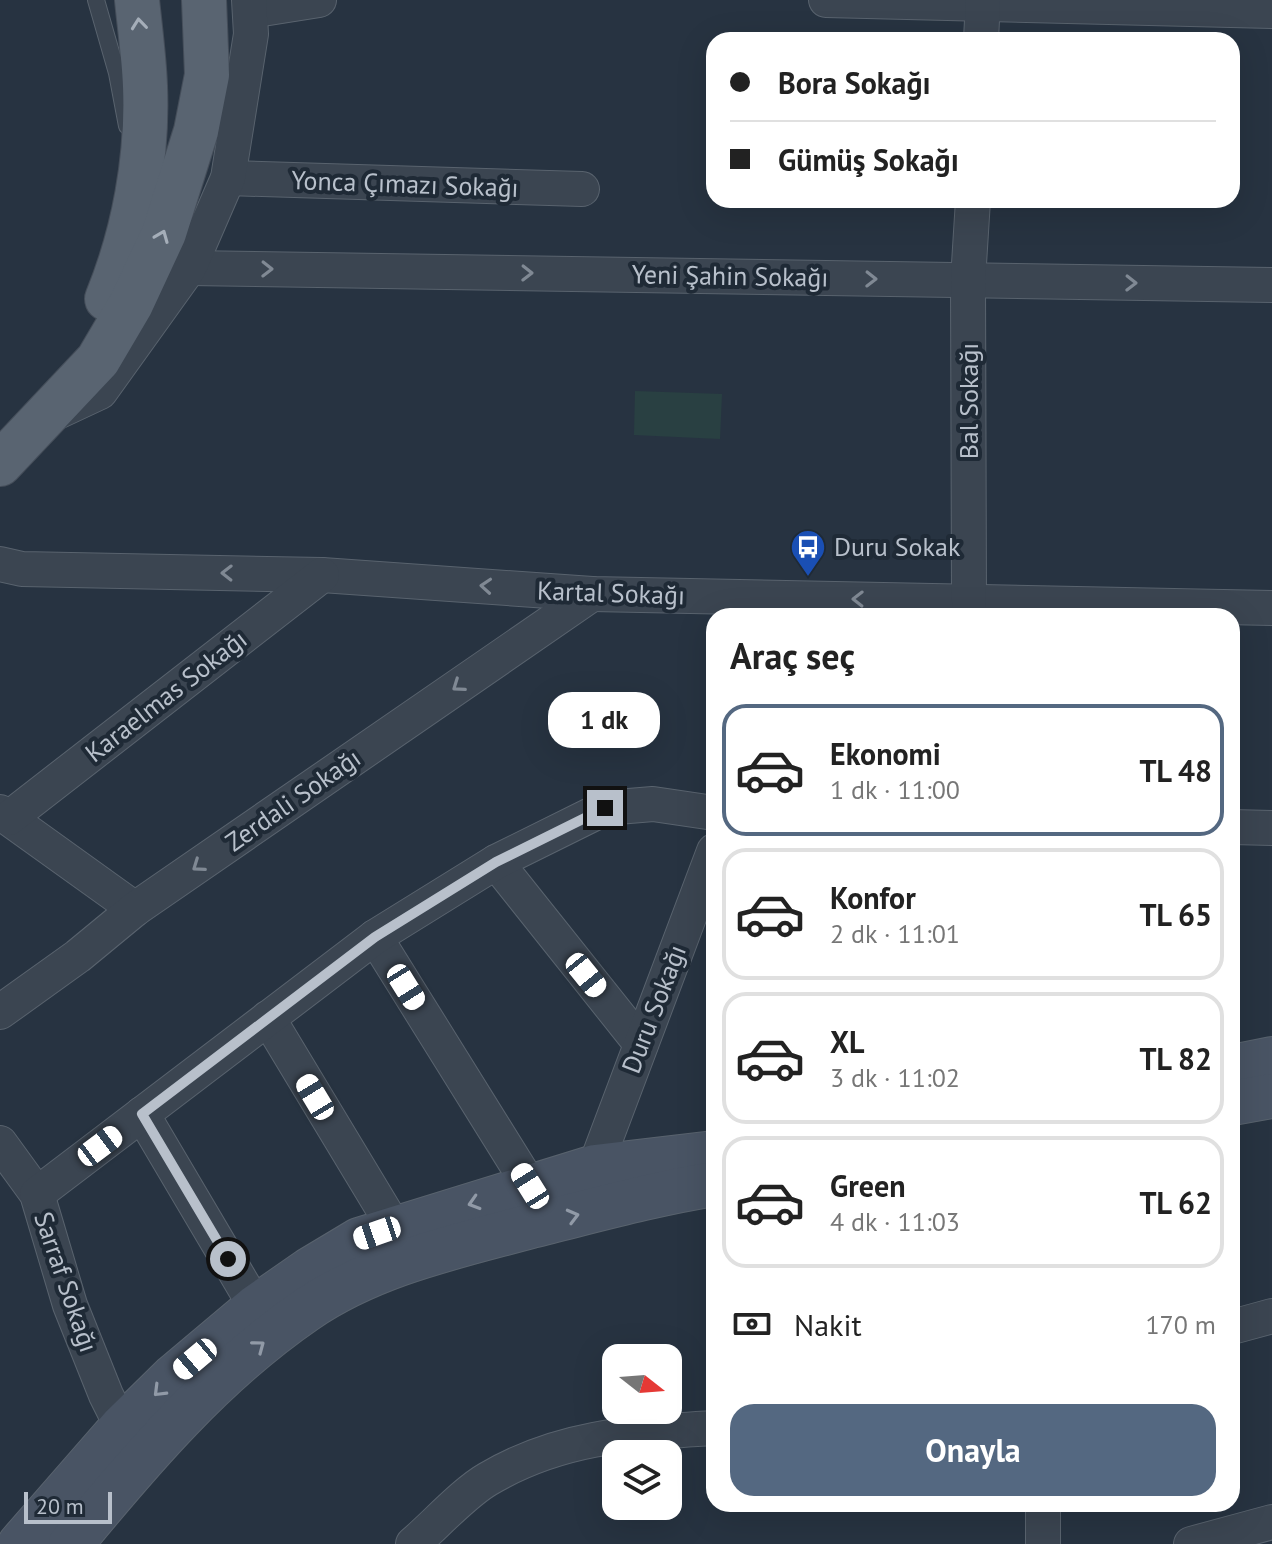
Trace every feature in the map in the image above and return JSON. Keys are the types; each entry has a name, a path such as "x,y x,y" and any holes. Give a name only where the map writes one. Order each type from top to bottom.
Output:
{"main road":[{"path":"45,418 91,339 120,268 143,160 145,87 137,0"},
{"path":"2,461 98,360 131,304 164,233 196,131 207,75 204,0"},
{"path":"1240,1065 1272,1059"},
{"path":"1240,1102 1272,1096"},
{"path":"20,1544 122,1427 174,1376 256,1307 359,1240 595,1167 706,1154"},
{"path":"71,1544 138,1462 240,1360 308,1309 368,1276 433,1252 663,1192 706,1185"}],"street":[{"path":"45,418 100,392 189,268 228,178 251,34 250,6 319,0"},
{"path":"826,0 1272,11"},
{"path":"981,32 983,2"},
{"name":"Yonca Çımazı Sokağı","path":"228,178 582,189"},
{"name":"Bal Sokağı","path":"969,602 968,280 972,208"},
{"name":"Yeni Şahin Sokağı","path":"189,268 1272,285"},
{"name":"Kartal Sokağı","path":"0,564 22,569 322,575 806,607 969,602 1036,608"},
{"name":"Karaelmas Sokağı","path":"4,815 322,575"},
{"name":"Zerdali Sokağı","path":"0,1012 78,956 135,909 592,594"},
{"name":"Kartal Sokağı","path":"1240,608 1272,608"},
{"path":"37,1194 375,937 496,862 605,808 653,804 706,812"},
{"path":"4,815 135,909"},
{"path":"1240,827 1272,828"},
{"path":"496,862 641,1044"},
{"name":"Duru Sokağı","path":"595,1167 706,872"},
{"path":"375,937 530,1186"},
{"path":"268,1018 394,1227"},
{"path":"142,1114 256,1307"},
{"name":"Sarraf Sokağı","path":"0,1143 37,1194 70,1305 122,1427"},
{"path":"1240,1325 1272,1316"},
{"path":"413,1544 486,1480 558,1447 612,1435 706,1429"},
{"path":"1043,1512 1043,1544"},
{"path":"1191,1544 1257,1531"}],"lane":[{"path":"96,0 117,73 138,186"}],"green space":[{"path":"635,391 722,394 720,439 634,435"}],"place":[{"name":"Duru Sokak","path":"808,578"}],"route":[{"path":"228,1259 142,1114 375,937 496,862 605,808"}]}
